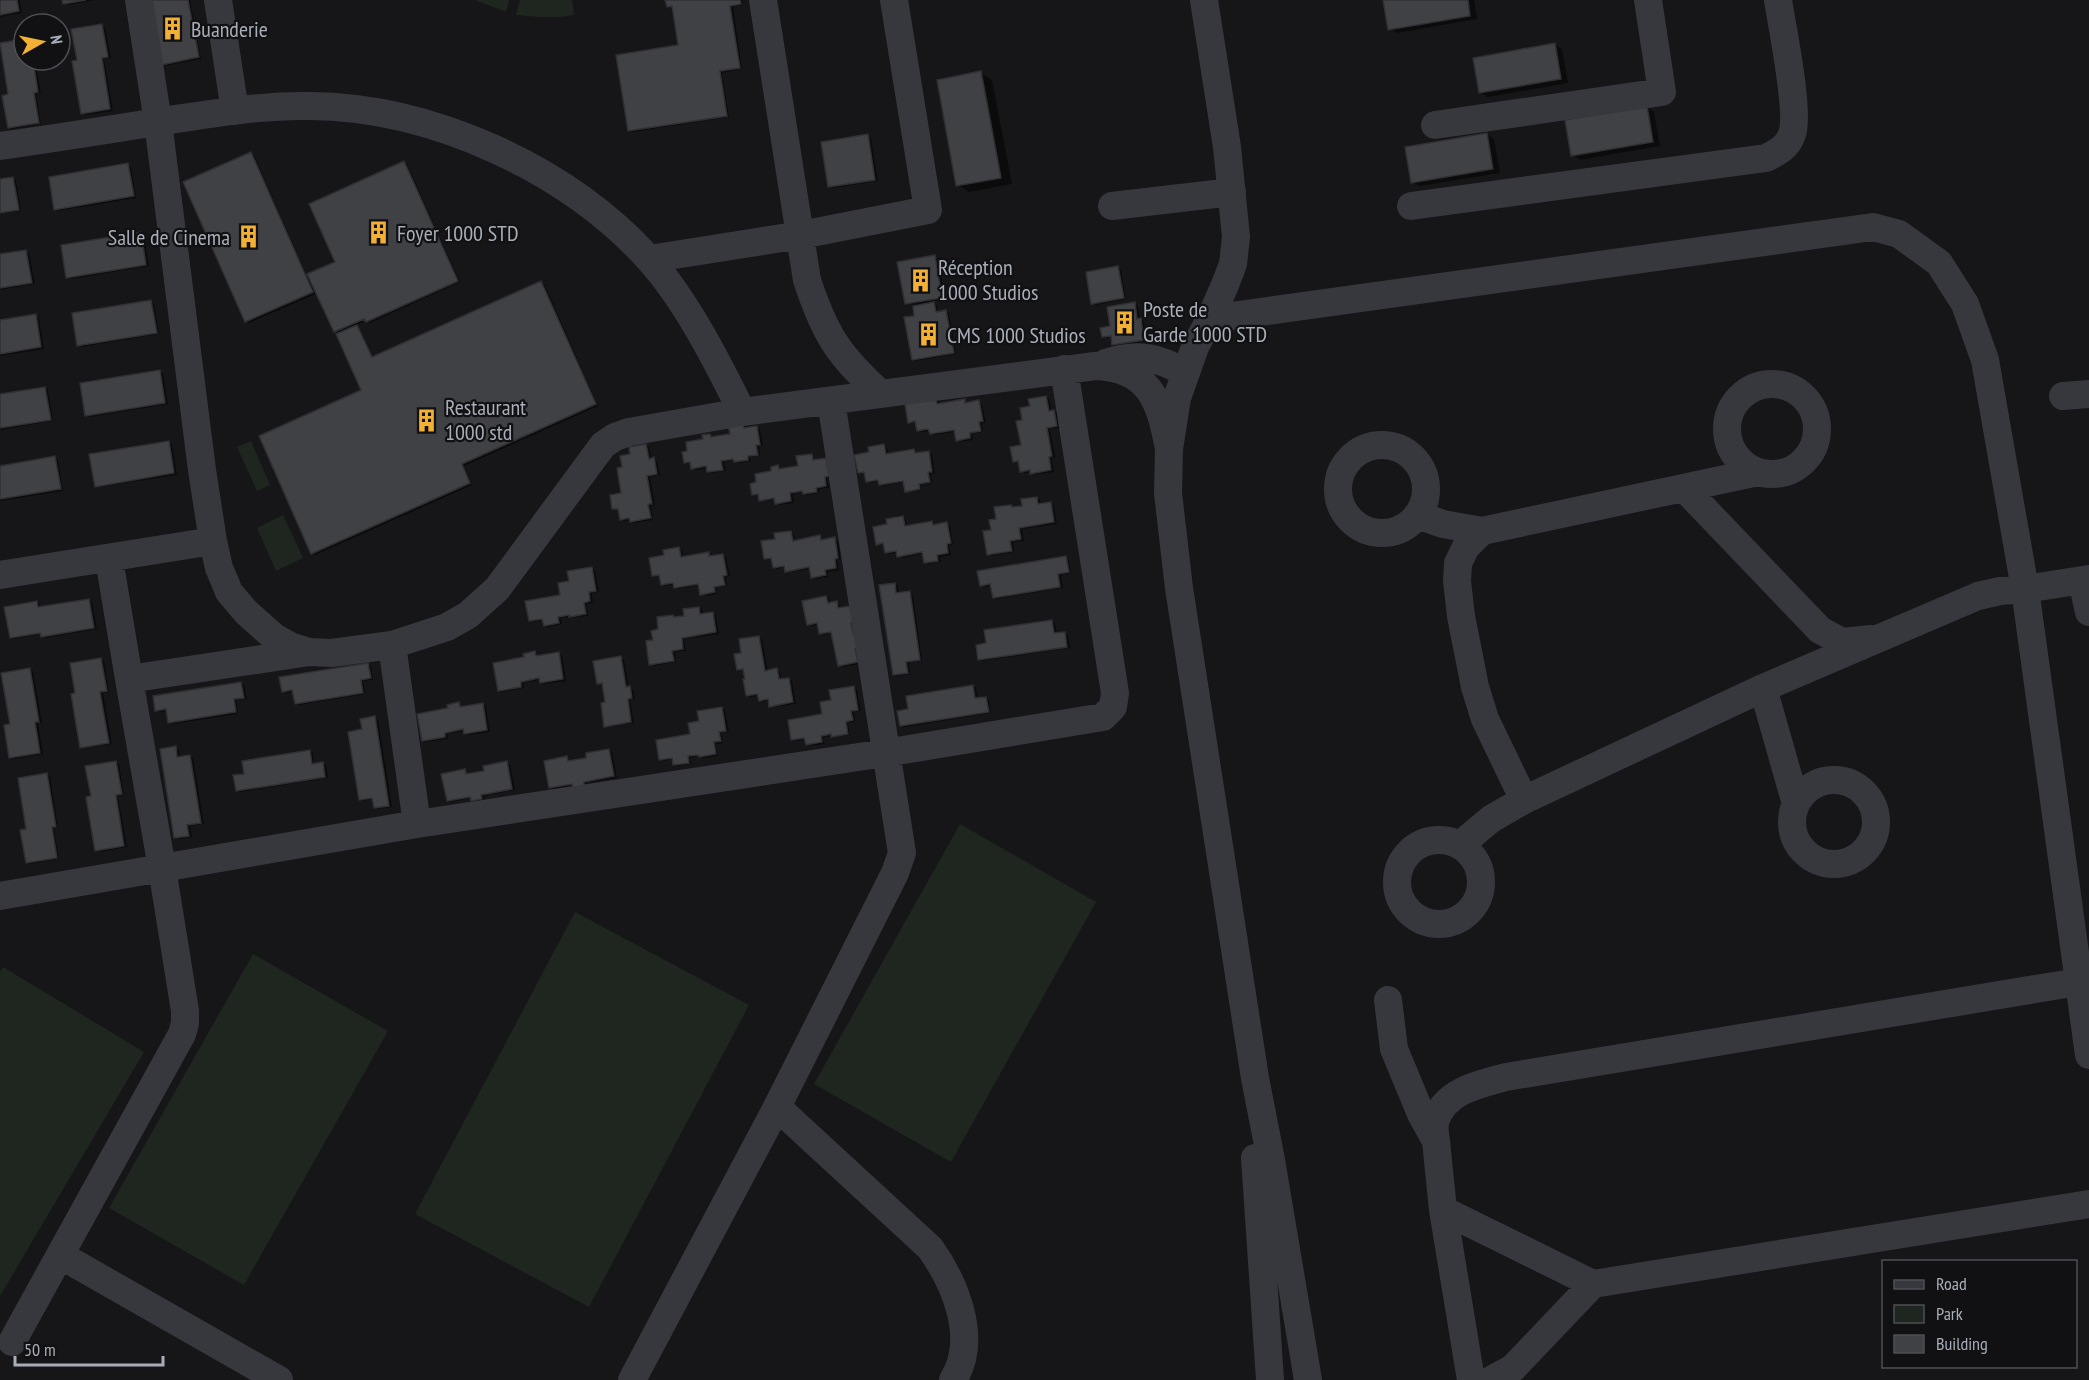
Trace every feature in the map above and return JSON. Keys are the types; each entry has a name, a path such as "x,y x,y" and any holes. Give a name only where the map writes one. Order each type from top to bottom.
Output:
{"street":[{"path":"140,0 158,122 202,470 219,568 236,600 274,637 290,646 309,652"},
{"path":"218,0 235,111"},
{"path":"763,0 807,280 829,336 857,373 882,394"},
{"path":"649,259 801,235 928,210 894,0"},
{"path":"1204,0 1227,147 1236,237 1233,264 1210,319 1195,347 1177,398 1169,449 1168,493 1179,588 1255,1078 1308,1380"},
{"path":"1435,125 1662,92 1648,0"},
{"path":"1411,206 1766,158 1780,152 1794,132 1794,112 1778,0"},
{"path":"0,146 235,111 309,105 383,113 432,125 510,157 565,188 609,221 649,259 671,288 709,350 742,412"},
{"path":"1112,206 1232,192"},
{"path":"1210,319 1873,227 1899,234 1939,263 1965,304 1985,360 2025,589 2089,1055"},
{"path":"1095,366 1117,359 1141,357 1167,362 1185,373"},
{"path":"129,679 309,652 331,653 392,645 447,627 468,615 484,602 508,576 603,445 615,436 742,412 1095,366 1113,367 1141,380 1151,392 1160,410 1169,449"},
{"path":"0,896 417,824 885,753 1103,717 1113,707 1114,682 1065,369"},
{"path":"632,1380 777,1107 901,859 902,843 885,753 831,401"},
{"path":"1418,515 1443,524 1482,531 1758,472"},
{"path":"1684,488 1820,630 1842,642 1879,639"},
{"path":"1482,531 1466,547 1458,563 1457,581 1461,616 1475,687 1485,719 1524,800"},
{"path":"0,575 213,541"},
{"path":"12,1342 182,1034 185,1023 183,990 110,559"},
{"path":"1460,845 1491,819 1524,800 1763,688 1978,596 2086,580 2089,612"},
{"path":"392,645 417,824"},
{"path":"1763,688 1796,804"},
{"path":"1471,1380 1443,1210 1435,1123 1444,1105 1456,1095 1473,1086 1506,1077 2078,982"},
{"path":"1388,1000 1394,1049 1421,1114 1436,1141"},
{"path":"1255,1078 1255,1163 1270,1380"},
{"path":"777,1107 930,1248 942,1264 958,1301 963,1332 961,1363 953,1380"},
{"path":"1443,1210 1593,1284 2089,1204"},
{"path":"60,1255 279,1380"},
{"path":"1491,1380 1513,1368 1593,1284"}],"green space":[{"path":"475,0 509,0 506,12"},
{"path":"520,0 572,0 574,15 538,17 516,15"},
{"path":"251,441 270,485 257,491 237,447"},
{"path":"283,515 303,558 276,571 257,528"},
{"path":"960,824 1096,902 951,1162 814,1084"},
{"path":"575,912 749,1005 589,1307 415,1214"},
{"path":"253,954 388,1031 244,1285 109,1208"},
{"path":"3,967 144,1052 0,1296 0,972"}],"building":[{"path":"0,0 17,0 19,11 0,15"},
{"path":"62,0 86,0 63,4"},
{"name":"Buanderie","path":"148,0 188,0 199,57 161,65"},
{"path":"665,0 740,0 741,4 730,6 740,68 720,71 727,116 628,131 616,55 678,45 672,6 667,7"},
{"path":"1383,0 1468,0 1470,16 1388,30"},
{"path":"102,24 108,57 102,58 110,109 81,114 72,61 77,60 72,29"},
{"path":"12,41 12,72 35,72 38,92 34,93 39,123 8,128 2,96 8,94 0,43"},
{"path":"1555,43 1561,79 1479,93 1473,58"},
{"path":"981,71 1001,178 956,186 937,80"},
{"path":"1647,106 1653,142 1571,156 1565,120"},
{"path":"1487,133 1493,169 1411,183 1405,147"},
{"path":"868,134 875,180 828,187 821,142"},
{"name":"Salle de Cinema","path":"251,152 313,292 245,322 183,182"},
{"name":"Foyer 1000 STD","path":"404,161 458,281 366,322 364,319 334,332 307,274 335,262 309,204"},
{"path":"128,163 134,196 54,210 49,177"},
{"path":"13,177 19,210 0,213 0,179"},
{"path":"141,232 146,265 66,278 61,245"},
{"path":"26,250 32,283 0,288 0,254"},
{"name":"Réception 1000 Studios","path":"935,255 942,298 905,304 897,262"},
{"path":"1118,266 1124,298 1091,304 1086,272"},
{"name":"Restaurant 1000 std","path":"541,281 596,404 462,464 470,483 311,554 259,436 361,390 336,334 357,325 372,357"},
{"path":"151,300 157,333 77,346 72,313"},
{"name":"CMS 1000 Studios","path":"934,302 936,312 946,310 954,353 912,360 904,317 914,316 913,306"},
{"name":"Poste de Garde 1000 STD","path":"1135,302 1137,319 1141,318 1144,340 1112,345 1111,336 1102,337 1100,328 1110,326 1107,307"},
{"path":"36,314 41,347 0,354 0,320"},
{"path":"160,370 165,403 85,416 80,383"},
{"path":"45,387 51,420 0,428 0,394"},
{"path":"935,393 937,404 965,399 965,403 979,400 983,421 979,422 981,431 970,433 970,438 956,441 954,430 930,434 928,429 917,431 915,421 908,423 905,404"},
{"path":"1046,396 1049,411 1054,410 1057,426 1047,428 1052,456 1049,457 1051,470 1030,474 1030,470 1020,472 1018,461 1013,462 1010,447 1021,445 1016,421 1022,420 1020,408 1030,406 1028,399"},
{"path":"743,422 744,428 757,426 760,445 756,445 758,455 748,456 748,460 721,461 723,470 707,472 706,466 691,469 690,462 684,463 682,452 687,451 686,442 703,439 702,435 710,434 711,437 730,434 728,424"},
{"path":"169,441 174,473 95,487 89,454"},
{"path":"646,444 649,459 654,457 657,474 647,476 652,504 648,504 651,518 630,522 629,518 620,520 618,509 612,509 610,495 621,493 617,468 622,467 620,456 630,454 629,447"},
{"path":"884,444 886,454 914,449 915,453 929,451 932,472 928,472 930,482 919,484 920,489 905,492 903,481 879,485 878,480 866,482 864,472 858,473 854,455 869,452 868,447"},
{"path":"812,454 813,460 826,458 829,476 825,477 826,486 816,488 817,492 790,493 791,501 775,504 774,498 759,501 758,494 752,495 750,484 756,482 755,474 771,471 771,467 778,465 779,469 798,466 796,456"},
{"path":"55,456 61,489 0,499 0,466"},
{"path":"1037,497 1038,504 1051,502 1054,522 1019,528 1021,539 1010,541 1012,551 987,555 983,531 991,530 989,520 996,519 994,507 1022,506 1021,499"},
{"path":"903,516 905,526 932,521 933,525 947,522 951,543 947,544 948,553 937,555 938,561 924,563 922,552 897,557 896,551 885,553 883,543 876,545 873,527 887,524 886,519"},
{"path":"791,531 793,541 820,535 821,540 835,537 838,558 835,559 836,568 825,570 826,575 811,578 809,567 785,572 784,566 773,568 771,558 764,559 761,541 775,539 774,533"},
{"path":"679,547 681,557 709,552 709,556 723,554 727,575 723,576 725,585 714,587 715,592 700,595 698,584 674,588 673,583 661,585 659,575 652,576 649,558 664,555 663,550"},
{"path":"1066,556 1069,572 1058,574 1060,587 993,598 990,584 980,586 977,571"},
{"path":"592,567 596,591 589,592 590,601 584,603 586,614 558,617 559,623 544,626 542,619 529,621 525,601 560,595 558,583 569,581 567,571"},
{"path":"895,583 896,593 910,591 920,660 906,662 908,673 893,675 879,585"},
{"path":"826,596 828,603 837,601 838,608 850,606 853,633 862,648 855,649 858,662 838,666 831,632 819,634 817,623 807,625 802,601"},
{"path":"89,599 94,628 41,637 40,633 10,638 4,607 37,601 38,607"},
{"path":"699,607 700,614 713,612 716,632 682,638 683,649 672,651 674,661 649,665 646,641 653,640 651,631 658,629 657,617 684,616 683,609"},
{"path":"1052,620 1054,633 1065,632 1067,647 978,660 976,645 986,643 984,630"},
{"path":"759,636 765,671 777,668 779,679 789,678 793,702 769,707 768,699 759,701 757,694 746,696 743,669 737,670 734,654 741,653 739,639"},
{"path":"535,651 536,656 559,652 563,679 540,683 539,678 521,682 521,687 498,691 493,663 524,657 523,654"},
{"path":"621,656 626,687 630,686 632,698 628,699 631,722 604,727 601,703 605,702 602,683 597,684 593,661"},
{"path":"101,658 107,691 100,692 109,743 80,748 71,694 75,693 70,663"},
{"path":"368,663 371,678 361,680 363,693 295,704 292,690 282,692 279,677"},
{"path":"30,668 39,722 35,722 40,753 9,758 4,725 10,724 1,673"},
{"path":"241,682 244,698 234,699 236,712 168,723 166,709 155,711 153,696"},
{"path":"973,685 975,698 986,697 989,712 900,726 897,711 908,709 906,696"},
{"path":"854,686 858,710 851,711 853,720 846,722 848,734 821,736 822,742 806,745 804,738 791,740 788,720 822,714 820,702 831,700 829,690"},
{"path":"459,702 460,707 483,703 487,730 464,734 463,729 445,733 445,737 422,741 417,714 448,708 447,705"},
{"path":"722,707 726,731 719,732 721,741 714,742 716,754 688,756 689,763 673,765 672,758 659,760 656,740 690,734 688,723 699,721 697,711"},
{"path":"375,716 389,806 374,808 372,798 359,800 348,732 362,729 360,719"},
{"path":"176,746 177,757 190,755 201,823 187,825 189,836 174,838 160,749"},
{"path":"609,749 614,776 584,782 584,786 573,788 572,784 549,788 544,761 567,756 568,761 586,758 586,753"},
{"path":"310,750 312,764 323,762 325,777 236,791 233,775 244,774 242,761"},
{"path":"116,761 122,794 116,795 124,846 95,851 86,797 91,796 85,766"},
{"path":"507,761 512,789 481,795 482,799 471,801 470,797 447,801 441,774 465,769 466,774 484,771 483,766"},
{"path":"47,773 56,827 52,827 57,858 26,863 20,830 26,829 18,778"}],"place":[{"name":"Buanderie","path":"173,29"},
{"name":"Foyer 1000 STD","path":"379,233"},
{"name":"Salle de Cinema","path":"248,237"},
{"name":"Réception 1000 Studios","path":"920,280"},
{"name":"Poste de Garde 1000 STD","path":"1125,322"},
{"name":"CMS 1000 Studios","path":"929,335"},
{"name":"Restaurant 1000 std","path":"427,420"}]}
